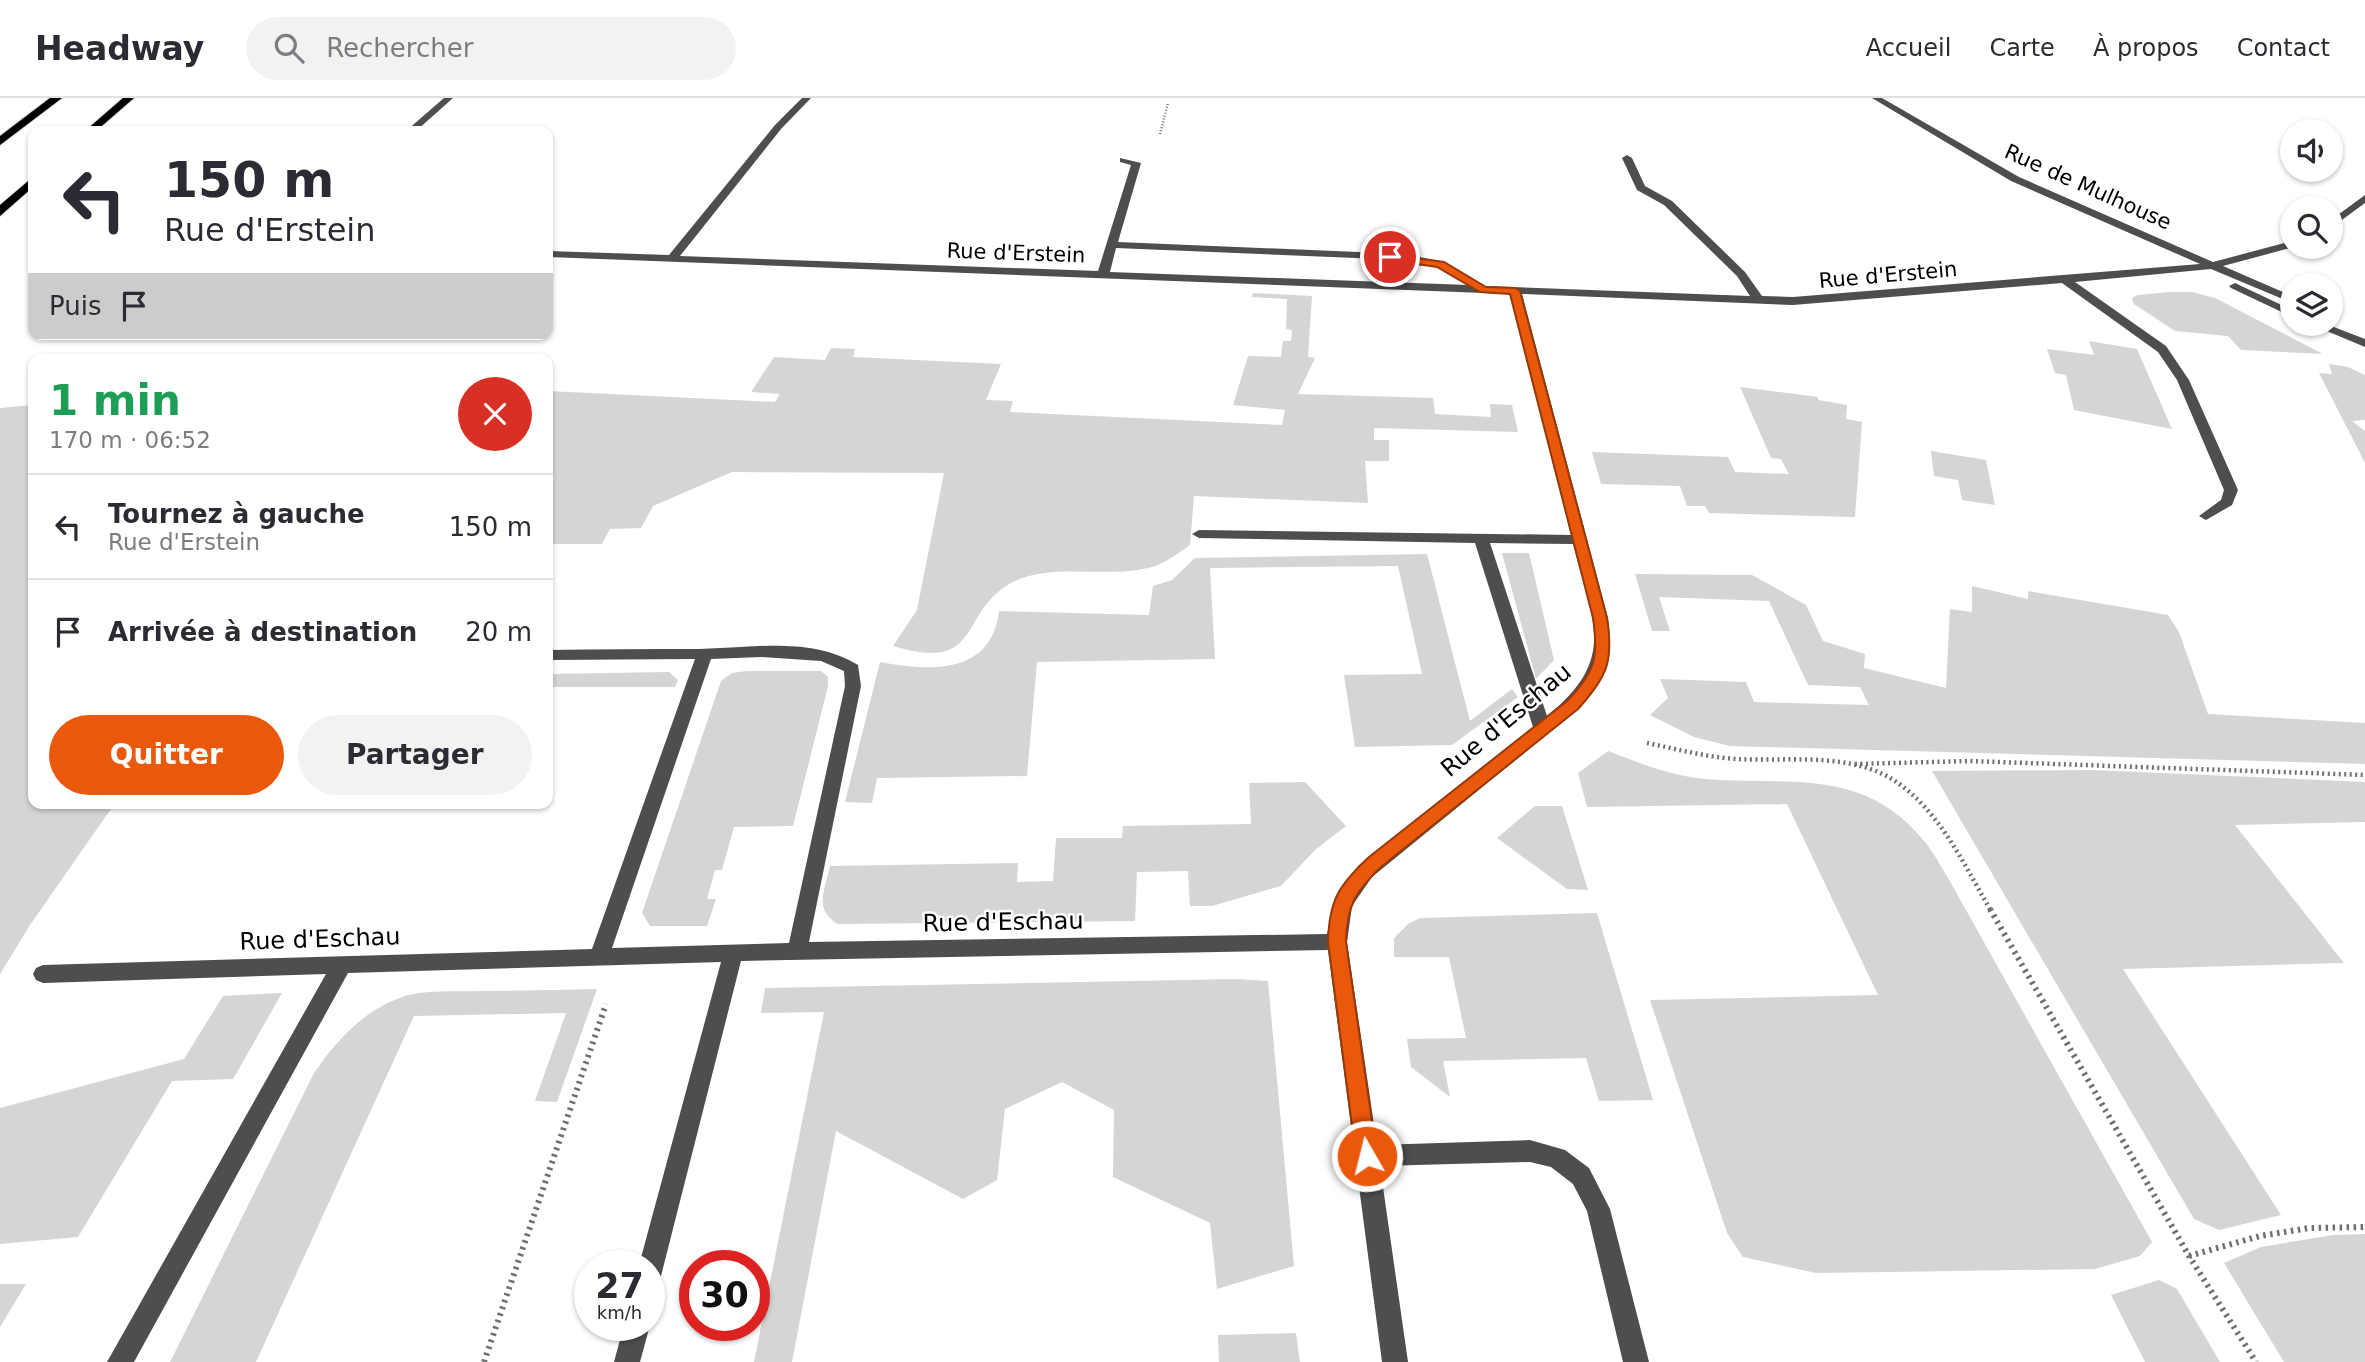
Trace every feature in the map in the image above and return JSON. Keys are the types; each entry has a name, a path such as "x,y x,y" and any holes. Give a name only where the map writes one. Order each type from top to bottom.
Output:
{"highway":[{"path":"0,142 57,98"},
{"path":"96,126 129,98"},
{"path":"0,212 28,186"}],"street":[{"path":"417,126 449,98"},
{"path":"671,260 771,135 807,98"},
{"name":"Rue de Mulhouse","path":"1876,98 2015,179 2280,295"},
{"path":"1627,158 1641,188 1668,203 1741,274 1759,300"},
{"path":"1103,275 1136,163 1123,160"},
{"path":"2343,215 2365,198"},
{"name":"Rue d'Erstein","path":"1112,246 1405,257 1440,264 1484,290"},
{"name":"Rue d'Erstein","path":"553,254 1794,302 2213,265 2280,247"},
{"name":"Rue de Mulhouse","path":"2213,265 2220,276 2230,283 2280,308"},
{"path":"2065,280 2162,349 2183,380 2231,490 2227,502 2206,516"},
{"name":"Rue d'Eschau","path":"1395,1362 1337,942 1338,919 1350,887 1375,862 1572,705 1591,685 1601,668 1604,643 1600,618 1515,291"},
{"path":"2343,325 2365,336"},
{"path":"2343,334 2365,343"},
{"path":"1199,534 1580,540"},
{"path":"1481,539 1542,729"},
{"path":"599,957 705,654"},
{"path":"553,655 821,655 842,660 852,669 853,686 797,951"},
{"name":"Rue d'Eschau","path":"43,974 797,951 1337,942"},
{"path":"656,1250 733,954"},
{"path":"120,1362 342,964"},
{"path":"1367,1156 1530,1151 1557,1158 1581,1176 1598,1209 1636,1362"},
{"path":"627,1362 632,1341"}],"path":[{"path":"1647,743 1716,757 1852,764 1970,761 2365,775"},
{"path":"1852,764 1881,774 1899,784 1941,827 2018,956 2189,1256 2256,1362"},
{"path":"484,1362 623,957"},
{"path":"2189,1256 2272,1234 2309,1228 2365,1227"}],"shaded area":[{"path":"2192,292 2215,298 2280,332 2280,336 2288,336 2323,354 2241,350 2228,336 2175,331 2134,304 2132,298 2137,295"},
{"path":"1253,293 1312,296 1308,357 1315,358 1298,394 1433,398 1435,414 1491,417 1490,404 1512,405 1518,432 1374,428 1374,440 1389,440 1389,461 1365,461 1368,503 1194,496 1190,545 1170,559 1154,567 1132,571 1046,573 1015,581 997,593 984,607 967,635 957,645 943,652 923,652 893,646 917,610 944,473 732,472 653,506 641,528 610,529 602,544 553,544 553,391 775,402 780,394 751,392 774,357 825,360 831,348 855,349 853,357 1001,364 986,400 1013,401 1010,412 1282,425 1285,410 1233,405 1248,356 1281,357 1283,341 1291,341 1292,330 1286,329 1287,299 1252,297"},
{"path":"2089,341 2137,349 2172,429 2074,410 2066,375 2055,373 2047,349 2094,355"},
{"path":"2329,364 2348,367 2365,375 2365,420 2352,421 2365,431 2365,463 2319,373 2332,374"},
{"path":"1740,387 1818,397 1818,400 1847,405 1846,419 1862,422 1855,517 1709,513 1705,506 1687,506 1680,486 1601,484 1592,452 1728,457 1735,472 1789,474 1781,459 1771,458"},
{"path":"28,405 28,809 111,809 30,925 0,974 0,408"},
{"path":"1931,451 1986,460 1995,505 1962,500 1958,480 1934,476"},
{"path":"1502,553 1529,553 1554,660 1536,679"},
{"path":"1427,554 1470,721 1512,689 1518,697 1452,745 1355,747 1344,675 1422,674 1398,566 1210,568 1215,659 1037,662 1027,776 877,778 872,803 845,802 880,662 937,667 971,658 984,648 994,632 999,611 1149,615 1153,586 1172,580 1195,558"},
{"path":"1635,574 1752,575 1806,605 1823,641 1865,654 1864,668 1946,688 1950,609 1972,612 1972,586 2028,599 2028,591 2168,615 2179,632 2208,714 2365,723 2365,764 1730,746 1694,737 1650,715 1668,698 1660,679 1746,682 1754,702 1869,705 1860,687 1808,685 1769,601 1659,597 1670,631 1652,631"},
{"path":"821,671 828,677 793,826 734,827 722,870 715,870 707,899 716,899 707,926 650,926 642,913 721,681 732,673"},
{"path":"669,672 678,680 675,687 553,687 553,674"},
{"path":"1608,751 1655,768 1692,777 1796,782 1851,791 1877,801 1901,818 1925,842 1948,878 2152,1242 2140,1256 2095,1269 1816,1273 1743,1257 1727,1233 1650,1000 1878,995 1787,804 1587,807 1578,773"},
{"path":"2092,770 2365,782 2365,822 2235,825 2344,963 2123,969 2281,1215 2219,1230 2194,1219 1932,771"},
{"path":"1305,782 1346,826 1315,850 1281,886 1212,906 1190,906 1188,871 1137,872 1135,921 838,924 830,918 823,906 830,866 1018,863 1017,882 1053,881 1056,838 1122,838 1123,826 1251,824 1249,783"},
{"path":"1535,806 1562,806 1588,890 1567,889 1497,838"},
{"path":"1597,913 1653,1100 1599,1101 1586,1058 1443,1061 1450,1097 1411,1067 1407,1039 1466,1038 1449,957 1394,957 1394,938 1408,924 1420,918"},
{"path":"1236,979 1268,981 1294,1266 1217,1289 1210,1223 1113,1177 1114,1110 1062,1082 1005,1109 997,1180 963,1199 836,1131 792,1362 754,1362 758,1341 770,1341 770,1282 824,1012 761,1013 765,988"},
{"path":"597,989 557,1102 535,1101 566,1013 414,1016 256,1362 170,1362 314,1073 332,1049 363,1018 388,1003 420,993"},
{"path":"282,993 233,1079 172,1081 78,1237 0,1244 0,1108 184,1059 223,996"},
{"path":"2365,1234 2365,1362 2284,1362 2224,1263 2261,1247 2333,1235"},
{"path":"2159,1280 2177,1289 2220,1362 2145,1362 2111,1295"},
{"path":"0,1284 26,1284 0,1327"},
{"path":"1296,1333 1300,1362 1219,1362 1218,1335"}],"route":[{"path":"1367,1156 1337,942 1338,919 1350,887 1375,862 1572,705 1591,685 1601,668 1604,643 1600,618 1515,291 1484,290 1440,264 1390,257"}]}
